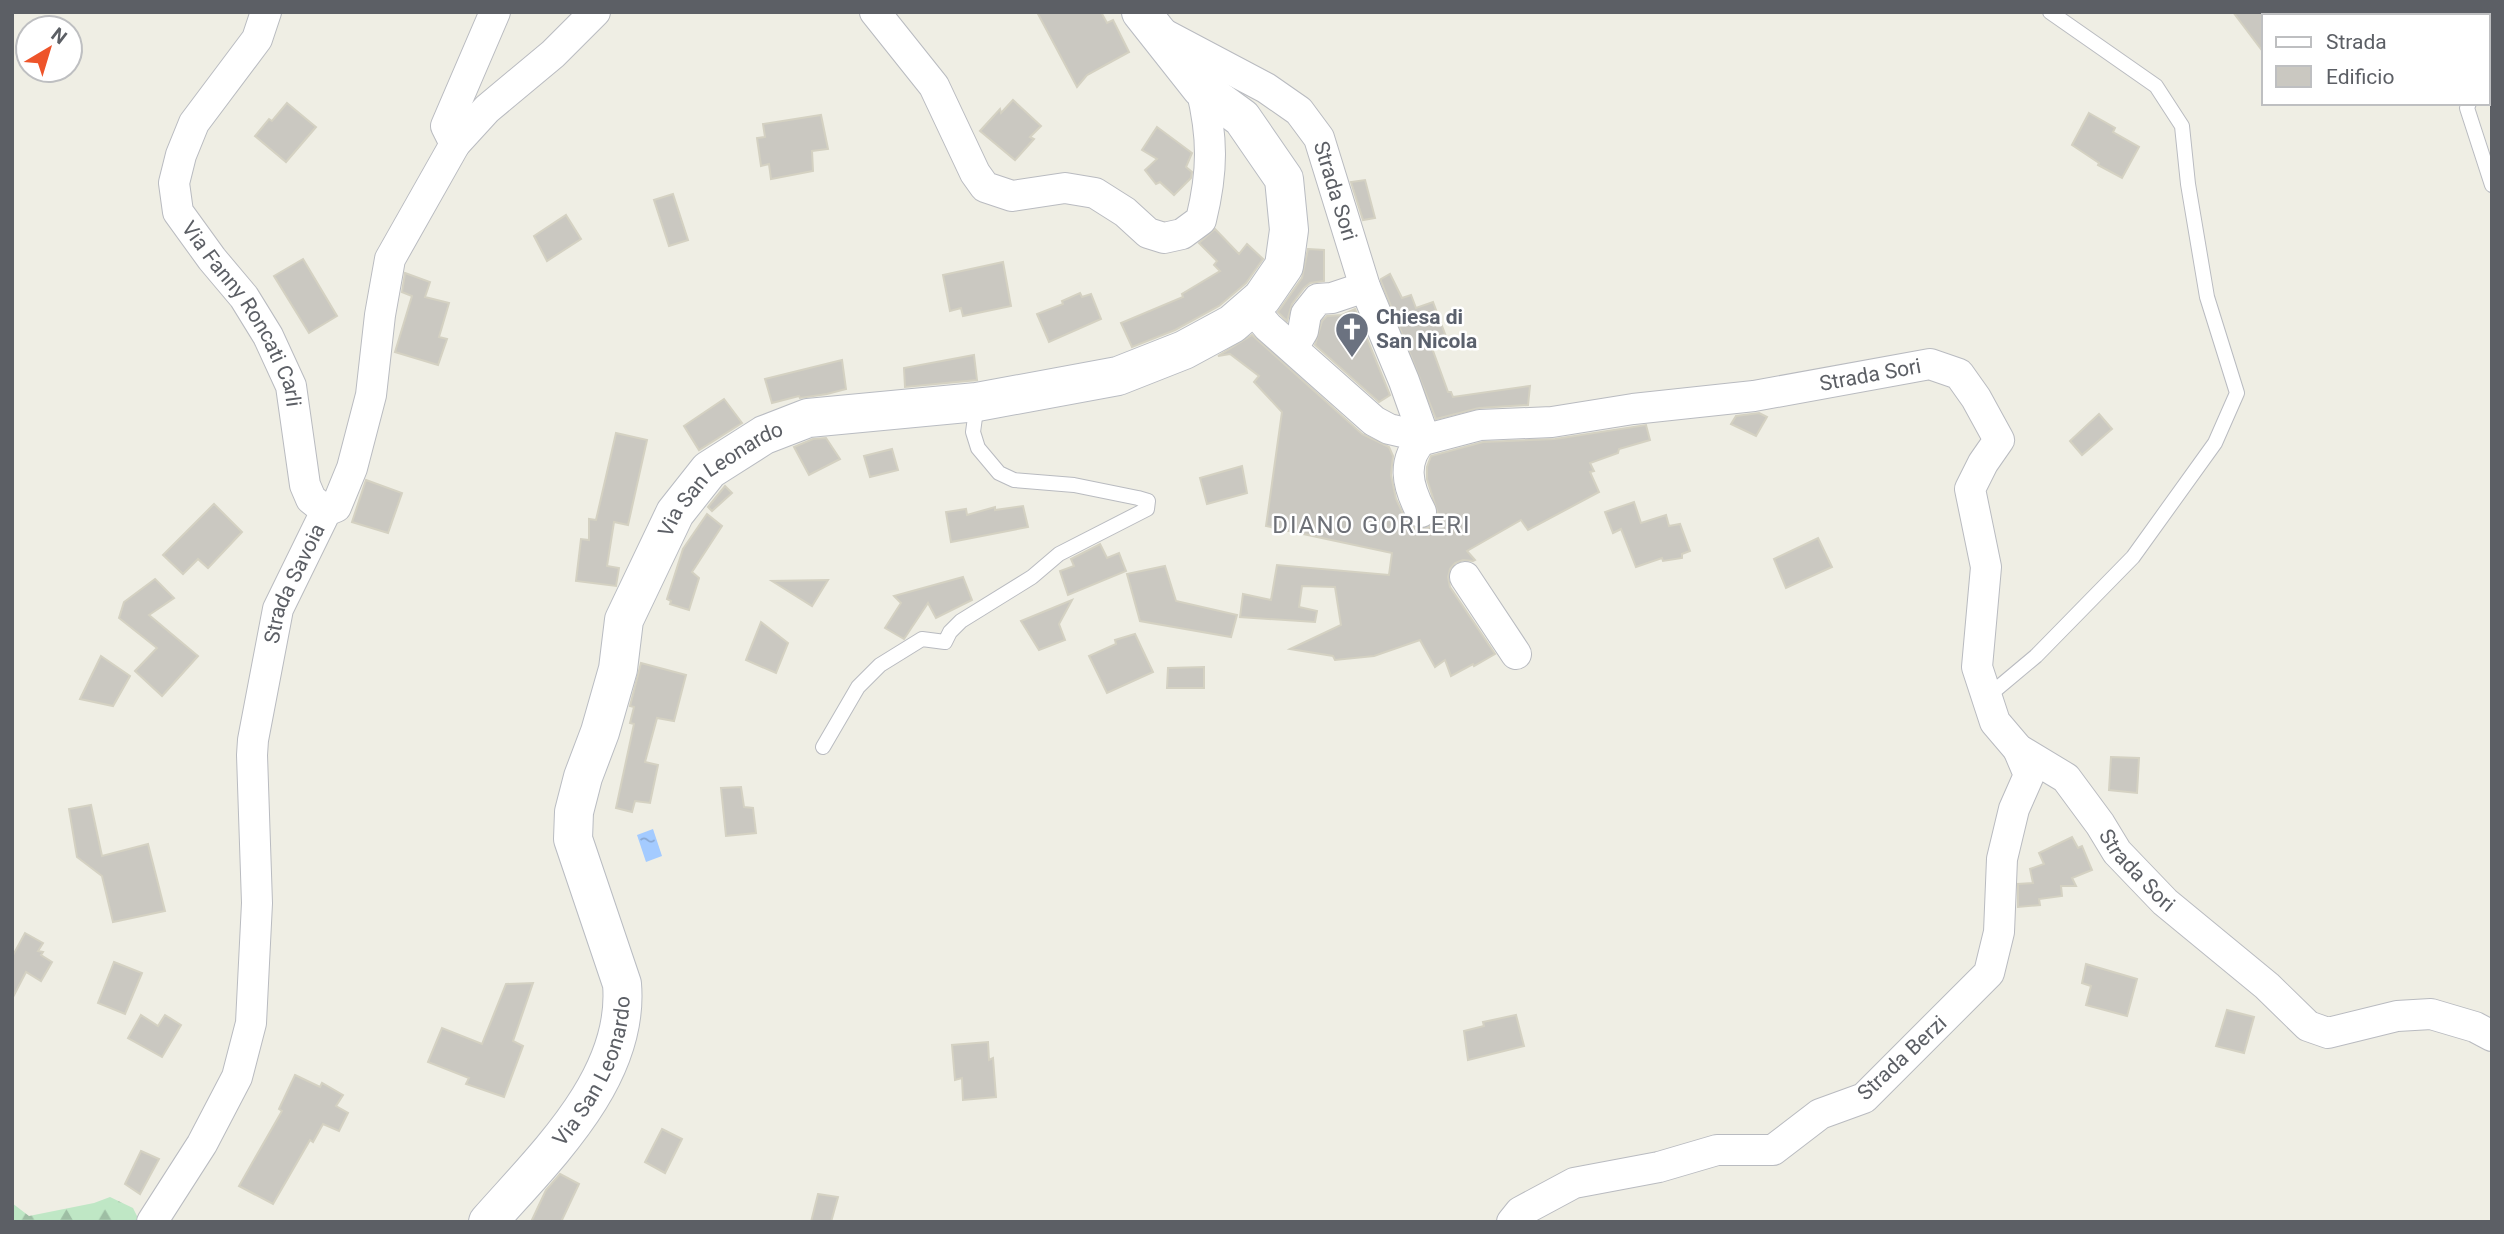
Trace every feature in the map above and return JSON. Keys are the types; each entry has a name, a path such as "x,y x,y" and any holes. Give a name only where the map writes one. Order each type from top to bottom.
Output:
{"main road":[{"name":"Via San Leonardo","path":"488,1222 558,1143 586,1105 615,1044 624,1003 622,984 573,839 574,812 618,669 624,620 675,513 709,470 764,435 808,418 977,402 1118,376 1185,350 1232,324 1262,298 1284,267 1289,230 1284,179 1242,118 1202,88 1147,21"}],"street":[{"name":"Via Fanny Roncati Carli","path":"266,12 257,39 194,123 181,155 174,183 178,212 244,297 268,336 291,386 305,485 311,499 326,510"},
{"path":"455,145 446,126 495,12"},
{"name":"Strada Savoia","path":"152,1222 202,1144 237,1077 251,1023 257,903 252,755 254,732 278,609 326,510 336,507 352,468 371,395 380,315 390,259 455,145 487,109 554,54 595,12"},
{"path":"875,12 934,86 975,173 985,187 1012,196 1065,188 1095,193 1125,212 1148,233 1164,238 1182,234 1201,220 1212,162 1202,88"},
{"name":"Strada Sori","path":"1147,21 1266,88 1299,111 1319,138 1365,288 1424,437 1429,440 1480,425 1552,422 1633,409 1754,396 1930,364 1959,374 1999,440 1970,489 1986,567 1977,667 1995,722 2018,749 2066,778 2117,852 2165,902 2274,993 2308,1026 2328,1033 2397,1016 2431,1014 2462,1022 2492,1035"},
{"path":"1293,348 1303,331 1306,314 1318,299 1332,298 1365,288"},
{"path":"1262,298 1257,314 1337,389 1382,426 1424,437 1411,452 1409,466 1412,494 1421,512"},
{"path":"1465,578 1516,653"},
{"name":"Strada Berzi","path":"1512,1222 1520,1212 1574,1183 1659,1167 1717,1150 1773,1150 1820,1114 1864,1098 1989,973 1999,932 2002,859 2014,809 2029,775 2018,749"}],"lane":[{"path":"1987,697 2036,656 2133,557 2215,443 2237,393 2207,297 2188,184 2182,126 2156,86 2050,12"},
{"path":"2469,105 2492,186"},
{"path":"823,747 858,687 880,665 922,639 945,642 961,621 1032,577 1059,554 1147,509 1147,501 1138,498 1074,485 1014,480 999,473 978,448 973,432 977,402"}],"green space":[{"path":"110,1197 133,1208 138,1218 135,1222 12,1222 12,1203 29,1216 94,1203"}],"water":[{"path":"653,829 662,856 646,862 637,835"}],"building":[{"path":"1037,12 1101,12 1107,23 1113,20 1129,52 1087,75 1077,87"},
{"path":"2233,12 2264,12 2262,50"},
{"path":"1013,100 1041,126 1030,137 1034,139 1015,160 980,131 1000,109 1001,113"},
{"path":"287,103 316,127 286,162 255,136"},
{"path":"2089,113 2115,128 2113,132 2139,147 2122,178 2098,165 2099,163 2072,145"},
{"path":"821,115 828,149 812,151 813,171 771,179 769,164 761,166 757,138 765,137 763,124"},
{"path":"1157,127 1192,153 1186,167 1192,172 1191,178 1174,195 1160,182 1156,184 1145,170 1157,159 1142,150"},
{"path":"1365,180 1375,218 1363,220 1351,182"},
{"path":"673,194 688,240 669,246 654,200"},
{"path":"566,215 581,239 547,261 534,236"},
{"path":"1215,229 1239,254 1247,244 1263,259 1246,283 1219,306 1175,330 1132,347 1121,323 1183,297 1182,294 1220,271 1214,265 1217,261 1199,243"},
{"path":"1308,249 1324,250 1324,281 1310,283 1304,288 1292,304 1287,321 1278,312 1302,278"},
{"path":"303,259 337,316 309,333 274,276"},
{"path":"1003,262 1011,306 963,316 961,308 950,311 943,275"},
{"path":"405,273 430,282 425,297 449,303 439,337 447,339 438,365 395,352 412,296 402,292"},
{"path":"1390,274 1402,298 1411,295 1416,308 1433,302 1448,342 1432,348 1448,392 1451,392 1453,397 1530,386 1528,405 1479,408 1436,419 1381,281"},
{"path":"1080,293 1082,297 1091,294 1101,319 1049,342 1037,314 1063,304 1062,301"},
{"name":"Chiesa di San Nicola","path":"1355,309 1390,395 1379,402 1315,345 1322,321 1327,316 1342,315"},
{"path":"1252,335 1362,434 1389,447 1393,456 1391,475 1396,499 1406,520 1412,527 1419,529 1429,527 1436,521 1438,514 1427,479 1431,456 1483,442 1555,439 1646,425 1650,440 1619,449 1618,453 1590,463 1594,471 1590,472 1599,492 1528,530 1521,520 1467,551 1475,560 1463,560 1450,569 1450,587 1495,654 1451,676 1445,660 1435,667 1420,640 1374,656 1335,660 1333,656 1290,649 1341,625 1335,587 1302,586 1299,607 1317,611 1315,622 1240,617 1243,594 1271,600 1277,565 1389,575 1392,553 1266,526 1282,412 1254,382 1259,376 1230,354 1218,356"},
{"path":"974,355 977,380 905,387 904,368"},
{"path":"842,360 846,389 772,403 765,379"},
{"path":"724,399 742,423 699,450 684,426"},
{"path":"1759,413 1767,417 1756,436 1731,424 1736,416"},
{"path":"2099,414 2112,429 2082,455 2070,441"},
{"path":"616,433 647,440 628,525 614,522 607,566 619,568 616,586 576,581 581,539 589,540 589,519 596,520"},
{"path":"826,438 840,459 809,475 794,447 813,439"},
{"path":"892,449 898,470 870,477 864,456"},
{"path":"1242,466 1247,493 1207,504 1200,478"},
{"path":"366,480 402,493 388,533 352,522"},
{"path":"725,486 732,493 712,511 708,507"},
{"path":"1634,502 1641,523 1666,515 1669,526 1680,524 1690,551 1682,554 1682,558 1663,561 1662,558 1636,567 1621,529 1613,533 1605,512"},
{"path":"214,504 242,532 208,568 198,559 183,574 163,555"},
{"path":"1023,506 1028,527 951,542 946,512 966,509 967,515 995,507 995,510"},
{"path":"707,514 722,526 692,572 699,578 689,610 670,604 671,601 667,599 683,549"},
{"path":"1818,538 1832,567 1786,588 1774,559"},
{"path":"1100,544 1107,558 1119,553 1126,571 1068,595 1060,571 1074,566 1071,559"},
{"path":"1165,566 1176,601 1237,615 1231,637 1140,621 1127,574"},
{"path":"963,577 972,600 936,618 928,603 904,639 885,628 901,603 894,596"},
{"path":"155,579 174,598 149,615 198,656 162,696 135,671 157,648 119,618 124,602"},
{"path":"828,580 812,606 772,581"},
{"path":"1072,600 1059,624 1065,640 1039,650 1021,621"},
{"path":"761,622 788,643 776,673 746,660"},
{"path":"1135,634 1153,672 1107,693 1089,656 1116,644 1115,640"},
{"path":"101,656 130,676 113,706 80,699"},
{"path":"641,663 686,675 674,721 657,718 645,762 658,765 650,803 635,801 632,812 616,808 634,724 630,723 634,707 630,706"},
{"path":"1204,667 1204,688 1167,688 1168,668"},
{"path":"2111,757 2139,758 2137,793 2109,790"},
{"path":"741,787 744,807 753,808 756,833 726,836 721,788"},
{"path":"91,805 102,856 148,844 165,911 113,922 102,876 77,857 69,809"},
{"path":"2072,837 2078,848 2082,846 2092,870 2072,878 2076,886 2061,886 2062,896 2039,899 2040,905 2018,907 2018,884 2033,883 2030,869 2044,864 2039,853"},
{"path":"25,933 43,943 38,951 43,952 41,955 52,962 41,981 26,972 12,999 12,957"},
{"path":"114,962 142,973 125,1014 98,1003"},
{"path":"2086,964 2137,979 2127,1016 2086,1005 2091,986 2082,983"},
{"path":"533,983 513,1041 523,1046 504,1097 466,1084 469,1078 428,1062 442,1028 482,1044 506,984"},
{"path":"2227,1010 2254,1017 2244,1053 2216,1046"},
{"path":"141,1015 158,1026 165,1015 181,1025 162,1057 128,1038"},
{"path":"1516,1015 1524,1046 1468,1060 1464,1031 1484,1026 1483,1022"},
{"path":"988,1042 989,1060 993,1058 996,1097 963,1100 962,1078 955,1080 952,1045"},
{"path":"295,1075 320,1087 322,1083 343,1095 336,1106 348,1113 339,1131 323,1124 313,1142 310,1140 273,1204 239,1186 282,1111 279,1109"},
{"path":"662,1129 682,1139 665,1173 645,1162"},
{"path":"141,1151 159,1159 140,1194 125,1184"},
{"path":"560,1174 579,1184 561,1222 531,1222 546,1190"},
{"path":"818,1194 838,1197 831,1222 811,1222"}],"place":[{"name":"Chiesa di San Nicola","path":"1352,359"}],"district":[{"name":"DIANO GORLERI","path":"1372,525"}]}
